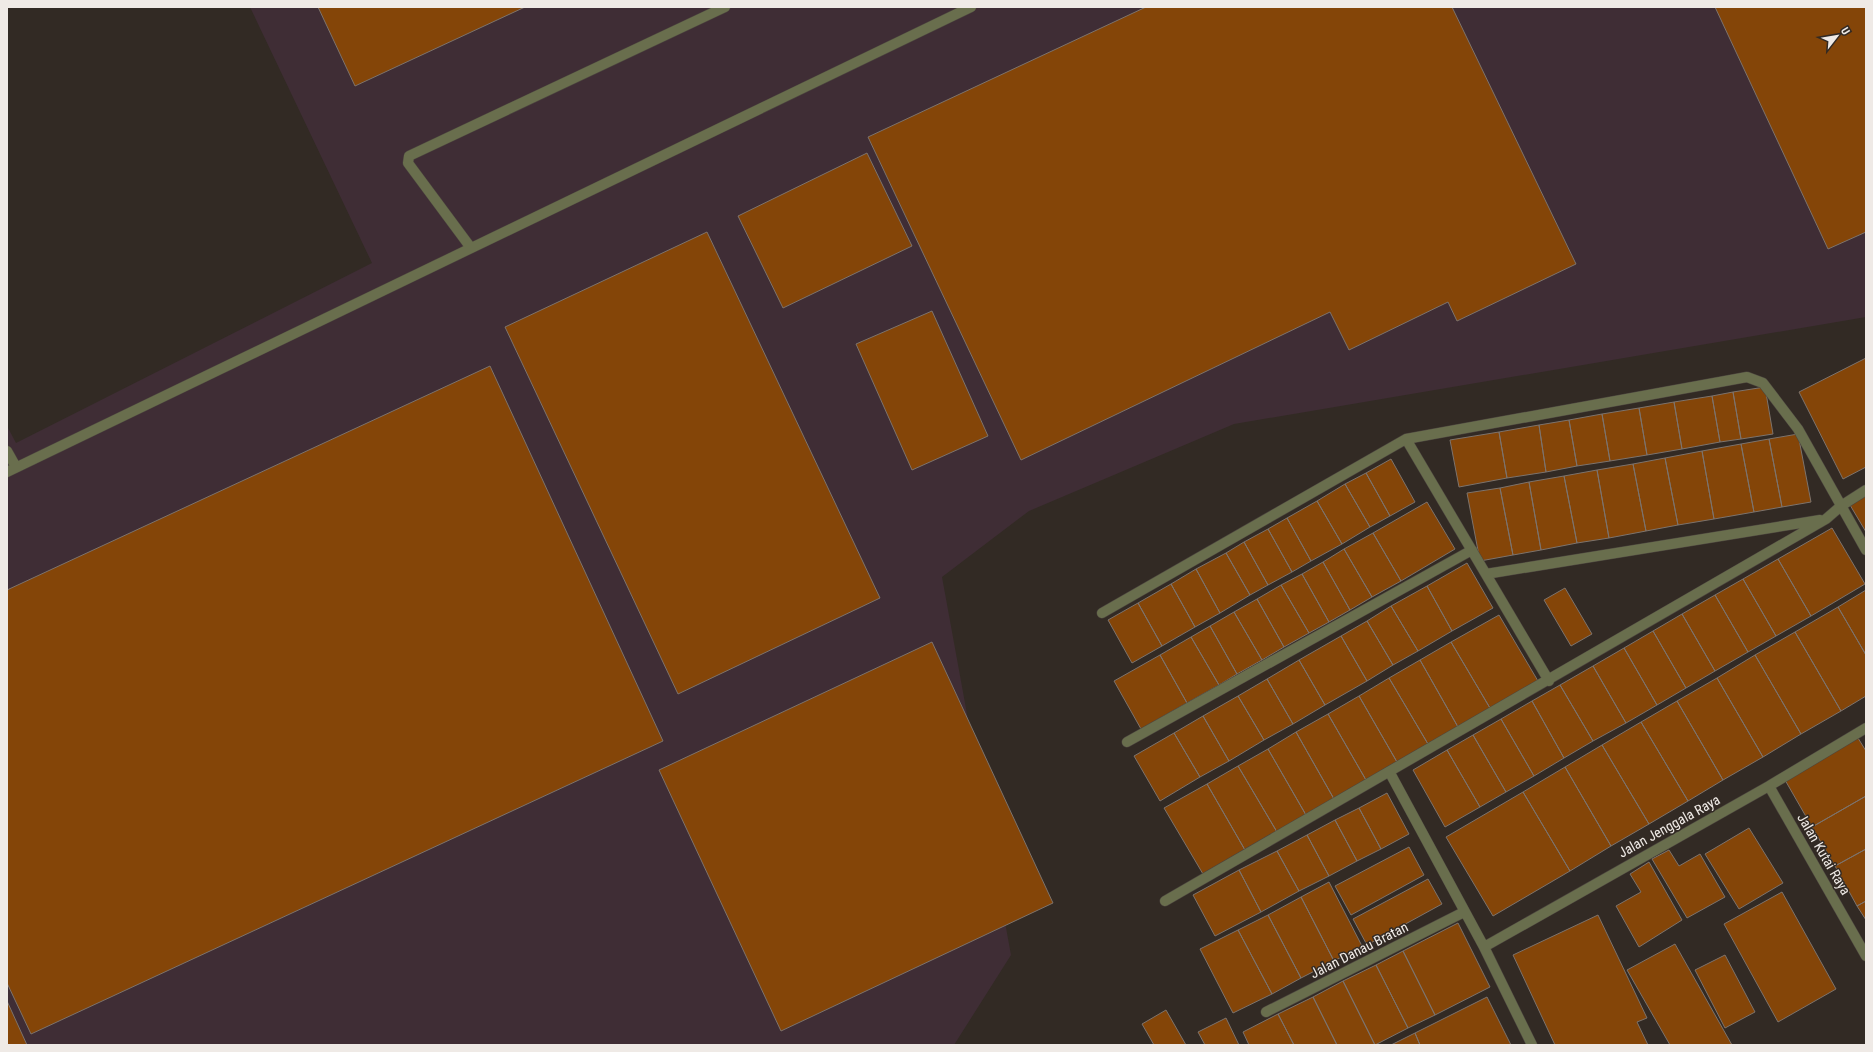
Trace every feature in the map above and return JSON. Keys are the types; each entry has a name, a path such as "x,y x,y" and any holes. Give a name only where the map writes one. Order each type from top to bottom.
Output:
{"street":[{"path":"470,248 408,163 409,156 725,7"},
{"path":"7,451 12,470 971,7"},
{"path":"1102,613 1406,438 1747,377 1763,383 1769,389 1798,429 1866,550"},
{"path":"1406,438 1548,681"},
{"path":"1165,901 1390,773 1826,519 1841,506 1866,490"},
{"path":"1486,574 1826,519"},
{"path":"1127,742 1472,550"},
{"name":"Jalan Jenggala Raya","path":"1484,947 1769,786 1866,728"},
{"path":"1390,773 1484,947 1532,1045"},
{"name":"Jalan Kutai Raya","path":"1769,786 1866,956"},
{"name":"Jalan Danau Bratan","path":"1266,1012 1464,912"}],"shaded area":[{"path":"250,7 1866,7 1866,317 1234,424 1029,511 942,577 1011,955 954,1045 7,1045 7,426 16,443 372,263"}],"building":[{"path":"318,7 525,7 355,86"},
{"path":"1146,7 1452,7 1576,264 1457,321 1448,302 1349,350 1330,312 1021,460 868,137"},
{"path":"1715,7 1866,7 1866,232 1828,249"},
{"path":"867,153 912,246 783,308 738,216"},
{"path":"707,232 880,598 678,694 505,327"},
{"path":"932,311 988,436 912,470 856,344"},
{"path":"1866,358 1866,467 1843,479 1799,392"},
{"path":"490,366 663,741 31,1034 7,983 7,590"},
{"path":"1765,387 1773,434 1741,439 1733,392"},
{"path":"1733,392 1741,439 1720,442 1712,396"},
{"path":"1712,396 1720,442 1682,449 1674,402"},
{"path":"1674,402 1682,449 1647,455 1639,408"},
{"path":"1639,408 1647,455 1610,461 1602,414"},
{"path":"1602,414 1610,461 1577,466 1569,420"},
{"path":"1569,420 1577,466 1546,472 1539,425"},
{"path":"1539,425 1546,472 1507,478 1499,432"},
{"path":"1499,432 1507,478 1459,487 1450,440"},
{"path":"1798,434 1811,502 1782,507 1769,439"},
{"path":"1769,439 1782,507 1754,512 1741,444"},
{"path":"1741,444 1754,512 1714,519 1702,451"},
{"path":"1702,451 1714,519 1678,525 1665,458"},
{"path":"1665,458 1678,525 1646,531 1633,464"},
{"path":"1391,459 1415,502 1390,516 1366,473"},
{"path":"1633,464 1646,531 1609,538 1597,470"},
{"path":"1597,470 1609,538 1577,543 1564,476"},
{"path":"1366,473 1390,516 1370,527 1345,484"},
{"path":"1564,476 1577,543 1541,550 1529,482"},
{"path":"1529,482 1541,550 1513,555 1500,488"},
{"path":"1345,484 1370,527 1342,544 1317,501"},
{"path":"1500,488 1513,555 1480,561 1467,493"},
{"path":"1866,496 1866,532 1850,505"},
{"path":"1317,501 1342,544 1311,561 1287,518"},
{"path":"1427,502 1455,549 1401,581 1373,533"},
{"path":"1287,518 1311,561 1292,572 1268,529"},
{"path":"1832,528 1865,584 1811,616 1778,559"},
{"path":"1268,529 1292,572 1268,585 1244,542"},
{"path":"1373,533 1401,581 1372,597 1344,549"},
{"path":"1244,542 1268,585 1250,595 1226,553"},
{"path":"1344,549 1372,597 1350,610 1323,562"},
{"path":"1226,553 1250,595 1220,613 1196,569"},
{"path":"1778,559 1811,616 1776,636 1743,579"},
{"path":"1323,562 1350,610 1329,622 1302,574"},
{"path":"1467,563 1493,608 1452,631 1427,586"},
{"path":"1196,569 1220,613 1195,627 1171,584"},
{"path":"1302,574 1329,622 1309,633 1281,585"},
{"path":"1743,579 1776,636 1748,652 1715,595"},
{"path":"1171,584 1195,627 1162,646 1138,603"},
{"path":"1281,585 1309,633 1284,647 1257,599"},
{"path":"1427,586 1452,631 1418,651 1391,606"},
{"path":"1565,588 1592,634 1571,646 1544,600"},
{"path":"1866,590 1866,655 1838,607"},
{"path":"1715,595 1748,652 1715,671 1682,614"},
{"path":"1257,599 1284,647 1262,660 1234,612"},
{"path":"1138,603 1162,646 1132,663 1108,620"},
{"path":"1391,606 1418,651 1393,665 1367,621"},
{"path":"1838,607 1866,655 1866,696 1841,711 1795,632"},
{"path":"1234,612 1262,660 1237,674 1210,626"},
{"path":"1682,614 1715,671 1686,688 1653,631"},
{"path":"1499,615 1538,681 1490,708 1451,642"},
{"path":"1367,621 1393,665 1367,681 1341,636"},
{"path":"1210,626 1237,674 1219,685 1191,637"},
{"path":"1653,631 1686,688 1657,705 1624,648"},
{"path":"1795,632 1841,711 1801,734 1755,655"},
{"path":"1341,636 1367,681 1325,705 1299,660"},
{"path":"1191,637 1219,685 1187,703 1160,655"},
{"path":"932,642 1053,903 781,1031 659,770"},
{"path":"1451,642 1490,708 1458,727 1420,660"},
{"path":"1624,648 1657,705 1626,723 1593,666"},
{"path":"1160,655 1187,703 1141,729 1114,681"},
{"path":"1755,655 1801,734 1763,757 1717,678"},
{"path":"1299,660 1325,705 1293,724 1267,679"},
{"path":"1420,660 1458,727 1428,744 1389,678"},
{"path":"1593,666 1626,723 1593,741 1560,685"},
{"path":"1389,678 1428,744 1397,762 1359,696"},
{"path":"1717,678 1763,757 1723,780 1677,701"},
{"path":"1267,679 1293,724 1264,740 1238,696"},
{"path":"1560,685 1593,741 1564,758 1532,701"},
{"path":"1238,696 1264,740 1229,761 1203,716"},
{"path":"1359,696 1397,762 1366,780 1328,714"},
{"path":"1532,701 1564,758 1534,776 1501,719"},
{"path":"1677,701 1723,780 1688,801 1641,722"},
{"path":"1328,714 1366,780 1334,799 1296,732"},
{"path":"1203,716 1229,761 1200,777 1174,733"},
{"path":"1501,719 1534,776 1506,792 1473,735"},
{"path":"1641,722 1688,801 1649,824 1602,745"},
{"path":"1296,732 1334,799 1306,815 1268,749"},
{"path":"1174,733 1200,777 1160,801 1134,756"},
{"path":"1473,735 1506,792 1480,807 1447,750"},
{"path":"1858,738 1866,751 1866,796 1812,827 1785,780"},
{"path":"1602,745 1649,824 1611,846 1565,767"},
{"path":"1268,749 1306,815 1277,832 1238,766"},
{"path":"1447,750 1480,807 1445,827 1413,770"},
{"path":"1238,766 1277,832 1245,850 1207,784"},
{"path":"1565,767 1611,846 1570,871 1523,792"},
{"path":"1207,784 1245,850 1203,874 1164,808"},
{"path":"1523,792 1570,871 1493,916 1446,837"},
{"path":"1387,793 1409,834 1381,849 1359,808"},
{"path":"1866,796 1866,849 1835,866 1812,827"},
{"path":"1359,808 1381,849 1357,861 1335,820"},
{"path":"1335,820 1357,861 1329,876 1307,835"},
{"path":"1749,828 1783,883 1739,909 1705,854"},
{"path":"1307,835 1329,876 1299,891 1277,851"},
{"path":"1409,847 1424,875 1351,915 1335,886"},
{"path":"1866,849 1866,901 1857,906 1835,866"},
{"path":"1669,850 1679,866 1700,854 1725,897 1687,918 1652,859"},
{"path":"1277,851 1299,891 1261,912 1239,870"},
{"path":"1649,862 1682,920 1639,947 1616,906 1641,892 1630,874"},
{"path":"1239,870 1261,912 1215,936 1193,895"},
{"path":"1428,879 1442,904 1367,945 1353,919"},
{"path":"1329,882 1362,946 1334,961 1301,897"},
{"path":"1782,892 1836,989 1778,1022 1724,924"},
{"path":"1301,897 1334,961 1301,978 1268,915"},
{"path":"1866,901 1866,920 1857,906"},
{"path":"1268,915 1301,978 1272,994 1238,930"},
{"path":"1598,915 1647,1018 1637,1022 1648,1045 1555,1045 1513,955"},
{"path":"1458,923 1490,987 1435,1015 1403,951"},
{"path":"1238,930 1272,994 1233,1013 1200,949"},
{"path":"1675,944 1732,1045 1670,1045 1627,970"},
{"path":"1403,951 1435,1015 1408,1028 1376,965"},
{"path":"1725,955 1755,1012 1725,1028 1695,970"},
{"path":"1376,965 1408,1028 1375,1045 1343,981"},
{"path":"1343,981 1375,1045 1337,1045 1313,997"},
{"path":"1313,997 1337,1045 1294,1045 1278,1014"},
{"path":"1487,997 1511,1045 1420,1045 1415,1033"},
{"path":"7,1001 27,1045 7,1045"},
{"path":"1166,1010 1186,1045 1154,1045 1142,1024"},
{"path":"1278,1014 1294,1045 1249,1045 1243,1032"},
{"path":"1226,1018 1239,1045 1205,1045 1198,1032"},
{"path":"1415,1033 1420,1045 1391,1045"}]}
